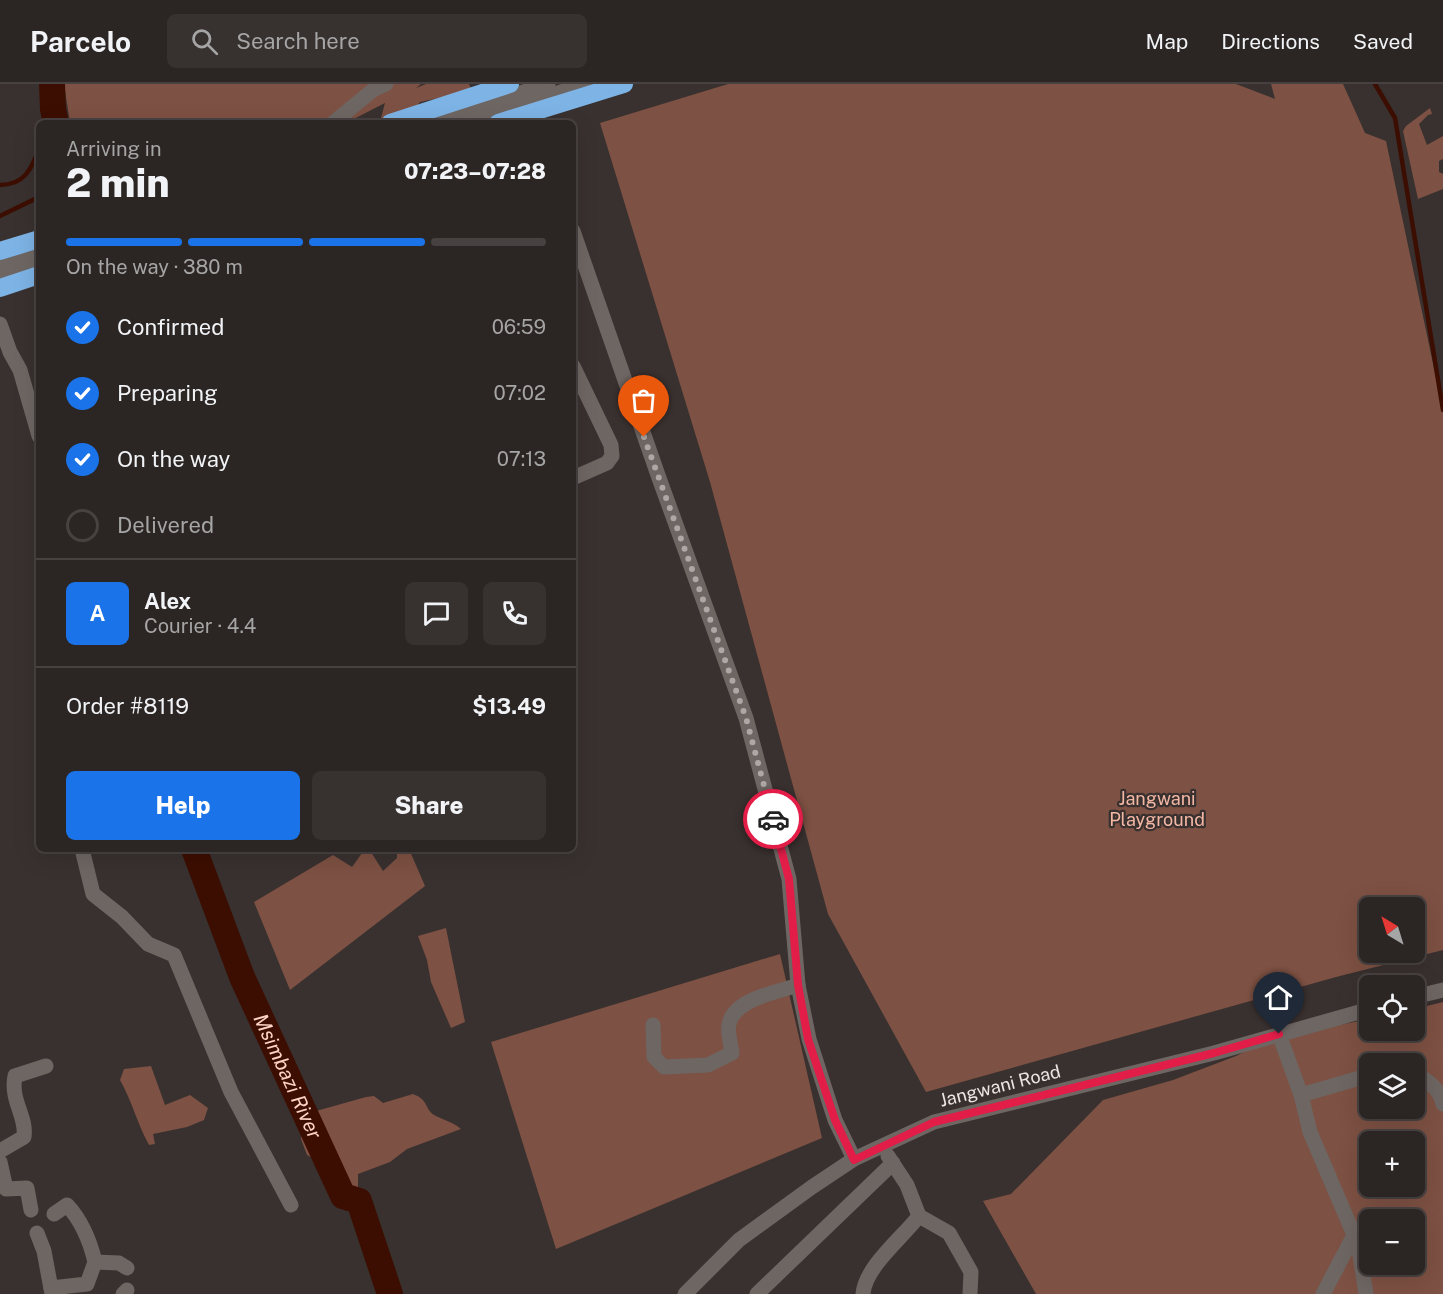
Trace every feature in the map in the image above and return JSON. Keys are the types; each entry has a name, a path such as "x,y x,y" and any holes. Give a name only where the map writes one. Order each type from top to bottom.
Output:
{"highway":[{"path":"407,120 624,84"},
{"path":"501,120 522,100"},
{"path":"0,251 36,240"},
{"path":"3,283 36,276"}],"street":[{"path":"337,120 373,90 386,84"},
{"path":"471,120 522,100 548,84"},
{"path":"440,120 586,84"},
{"path":"576,240 658,478 746,718 789,879 798,985 808,1039 835,1120 854,1160"},
{"path":"0,263 36,251"},
{"path":"3,283 36,264"},
{"path":"0,324 10,352 20,370 36,426"},
{"path":"576,372 611,446 612,456 607,463 576,477"},
{"path":"83,852 93,894 122,917 148,944 174,956 231,1092 291,1205"},
{"path":"653,1025 654,1057 664,1067 708,1065 732,1053 729,1024 735,1013 750,1000 798,985"},
{"path":"1425,994 1443,990"},
{"name":"Jangwani Road","path":"685,1294 739,1240 812,1187 854,1160 934,1122 1214,1053 1359,1012"},
{"path":"1279,1034 1301,1095 1310,1132 1354,1235 1360,1255 1366,1294"},
{"path":"0,1151 24,1137 25,1129 15,1103 13,1084 15,1076 46,1066"},
{"path":"1301,1095 1359,1078"},
{"path":"1425,1079 1435,1088 1443,1104"},
{"path":"880,1148 907,1185 919,1216 949,1233 971,1272 970,1294"},
{"path":"0,1162 2,1183 6,1189 27,1188 31,1210"},
{"path":"757,1294 893,1163"},
{"path":"37,1233 44,1251 52,1291 87,1284 95,1262 81,1221 67,1205 54,1214"},
{"path":"863,1294 874,1264 889,1251 919,1216"},
{"path":"1323,1294 1354,1235"},
{"path":"95,1262 119,1263 126,1268"}],"green space":[{"path":"64,84 421,84 416,88 426,84 469,84 472,91 420,102 403,116 393,118 381,118 385,103 352,120 70,120"},
{"name":"Jangwani Playground","path":"728,84 1236,84 1275,99 1271,84 1343,84 1365,133 1386,141 1443,411 1443,950 1425,955 1425,897 1359,897 1359,963 1391,963 926,1092 828,914 710,482 600,123"},
{"path":"1430,108 1432,114 1419,124 1427,145 1443,136 1443,159 1439,161 1439,172 1443,174 1443,189 1418,199 1403,131 1406,126"},
{"path":"363,852 371,852 383,871 397,858 397,852 410,852 425,886 290,990 254,902 333,855 352,867"},
{"path":"446,928 465,1022 451,1028 431,982 427,960 418,936"},
{"path":"780,954 822,1138 556,1249 491,1042"},
{"path":"1443,1002 1443,1294 1036,1294 983,1201 1011,1194 1103,1100 1173,1080 1236,1056 1271,1039 1359,1021 1359,1041 1425,1041 1425,1006"},
{"path":"151,1066 165,1105 190,1095 208,1108 204,1120 187,1127 153,1134 155,1144 149,1145 120,1080 124,1069"},
{"path":"413,1094 424,1101 434,1115 461,1129 407,1149 390,1162 358,1174 358,1197 347,1193 343,1176 335,1164 323,1163 307,1155 301,1139 302,1115 366,1097 374,1096 383,1103"}],"waterway":[{"name":"Msimbazi River","path":"52,84 55,120"},
{"path":"1375,84 1395,118 1443,410"},
{"name":"Msimbazi River","path":"49,120 53,109"},
{"path":"0,185 21,179 30,169 36,156"},
{"path":"0,216 36,198"},
{"name":"Msimbazi River","path":"195,852 242,977 343,1196 359,1201 390,1294"}],"way so far":[{"path":"644,437 746,718 773,819"}],"route":[{"path":"773,819 789,879 798,985 808,1039 835,1120 854,1160 934,1122 1214,1053 1279,1034"}]}
